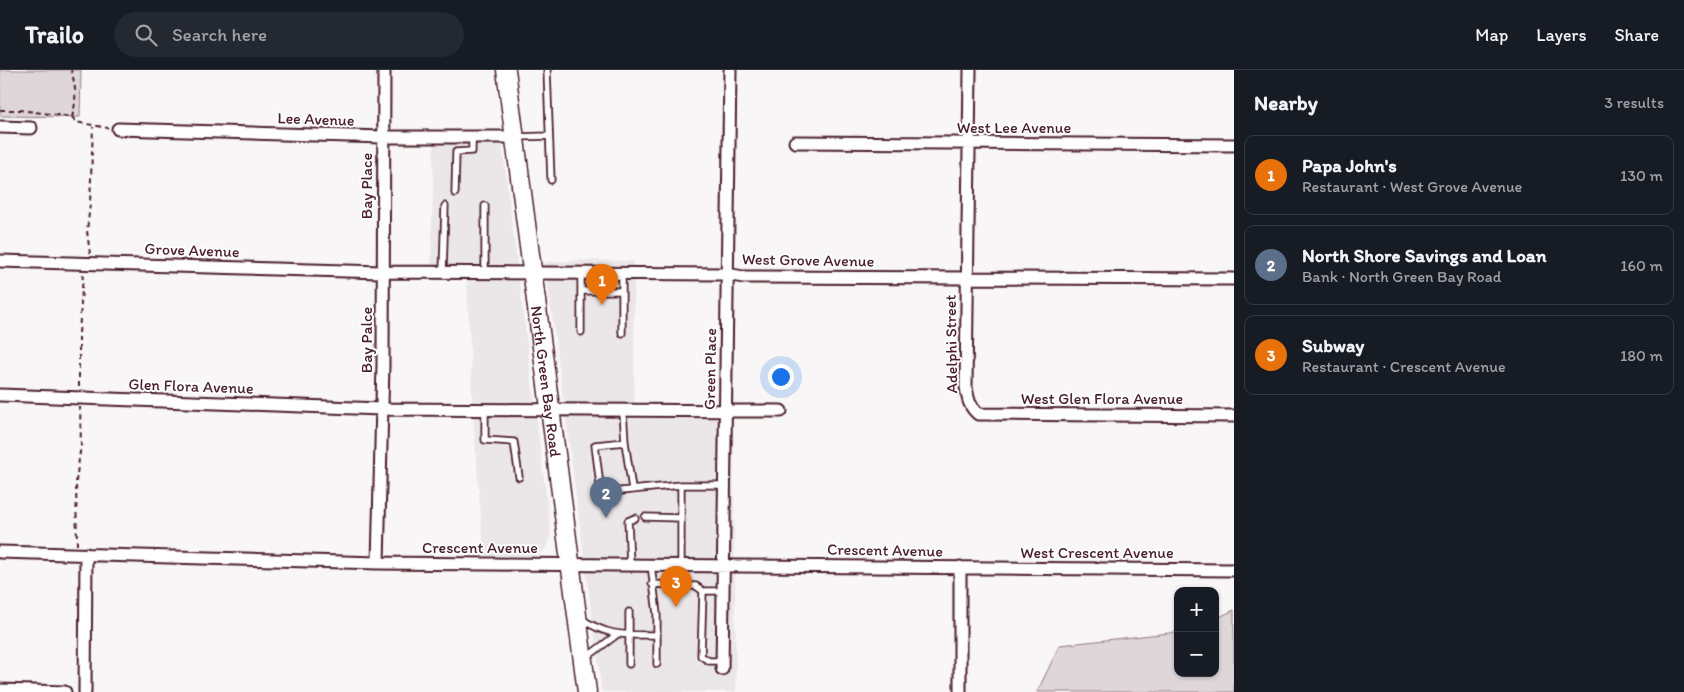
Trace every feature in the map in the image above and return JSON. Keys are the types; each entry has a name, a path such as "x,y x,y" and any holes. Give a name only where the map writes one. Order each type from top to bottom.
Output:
{"main road":[{"name":"North Green Bay Road","path":"506,70 587,692"}],"street":[{"name":"Bay Place","path":"382,272 384,70"},
{"name":"Green Place","path":"722,665 730,70"},
{"name":"Adelphi Street","path":"970,70 966,387 968,403 972,409"},
{"path":"0,127 31,128"},
{"name":"Lee Avenue","path":"118,129 383,137 514,137"},
{"name":"West Lee Avenue","path":"795,142 1234,145"},
{"name":"Grove Avenue","path":"0,262 382,272"},
{"name":"West Grove Avenue","path":"382,272 727,274 743,277 1234,279"},
{"name":"Bay Palce","path":"381,408 382,272"},
{"name":"Glen Flora Avenue","path":"0,395 381,408"},
{"path":"378,563 381,408 781,411"},
{"name":"West Glen Flora Avenue","path":"972,409 978,414 1234,416"},
{"name":"Crescent Avenue","path":"0,552 378,563 569,563 960,568"},
{"path":"81,554 85,692"},
{"path":"960,568 960,692"},
{"name":"West Crescent Avenue","path":"960,568 1234,570"},
{"path":"0,690 65,692"}],"lane":[{"path":"547,70 551,180"},
{"path":"514,137 549,136"},
{"path":"455,193 456,152 472,151 472,137"},
{"path":"443,272 445,206"},
{"path":"485,206 485,274"},
{"path":"581,274 581,332"},
{"path":"622,274 622,333"},
{"path":"581,291 622,291"},
{"path":"484,410 485,440 514,442 519,478"},
{"path":"623,411 625,442 632,489"},
{"path":"625,442 595,446 601,493 681,485 725,485"},
{"path":"681,485 681,564"},
{"path":"645,517 681,518"},
{"path":"630,564 628,521 635,518"},
{"path":"651,564 657,614 657,664"},
{"path":"652,584 696,586 703,591 723,591"},
{"path":"703,591 701,656 722,665"},
{"path":"628,612 629,664"},
{"path":"577,615 592,626 615,636 657,635"},
{"path":"583,661 615,636"}],"path":[{"path":"72,70 75,83 75,107 72,117"},
{"path":"0,110 20,110 72,117 76,122 93,127 118,129"},
{"path":"81,554 76,481 81,445 82,276 90,257 87,231 93,127"}],"shaded area":[{"path":"0,70 81,70 80,117 0,116"},
{"path":"501,136 551,535 547,548 536,556 484,556 473,415 467,279 431,277 434,137"},
{"path":"634,261 634,405 733,406 736,692 602,692 545,262"},
{"path":"1234,610 1234,692 1037,692 1060,645 1174,632 1174,677 1219,677 1219,617"}],"place":[{"name":"Papa John's","path":"602,305"},
{"name":"North Shore Savings and Loan","path":"606,518"},
{"name":"Subway","path":"676,607"}]}
